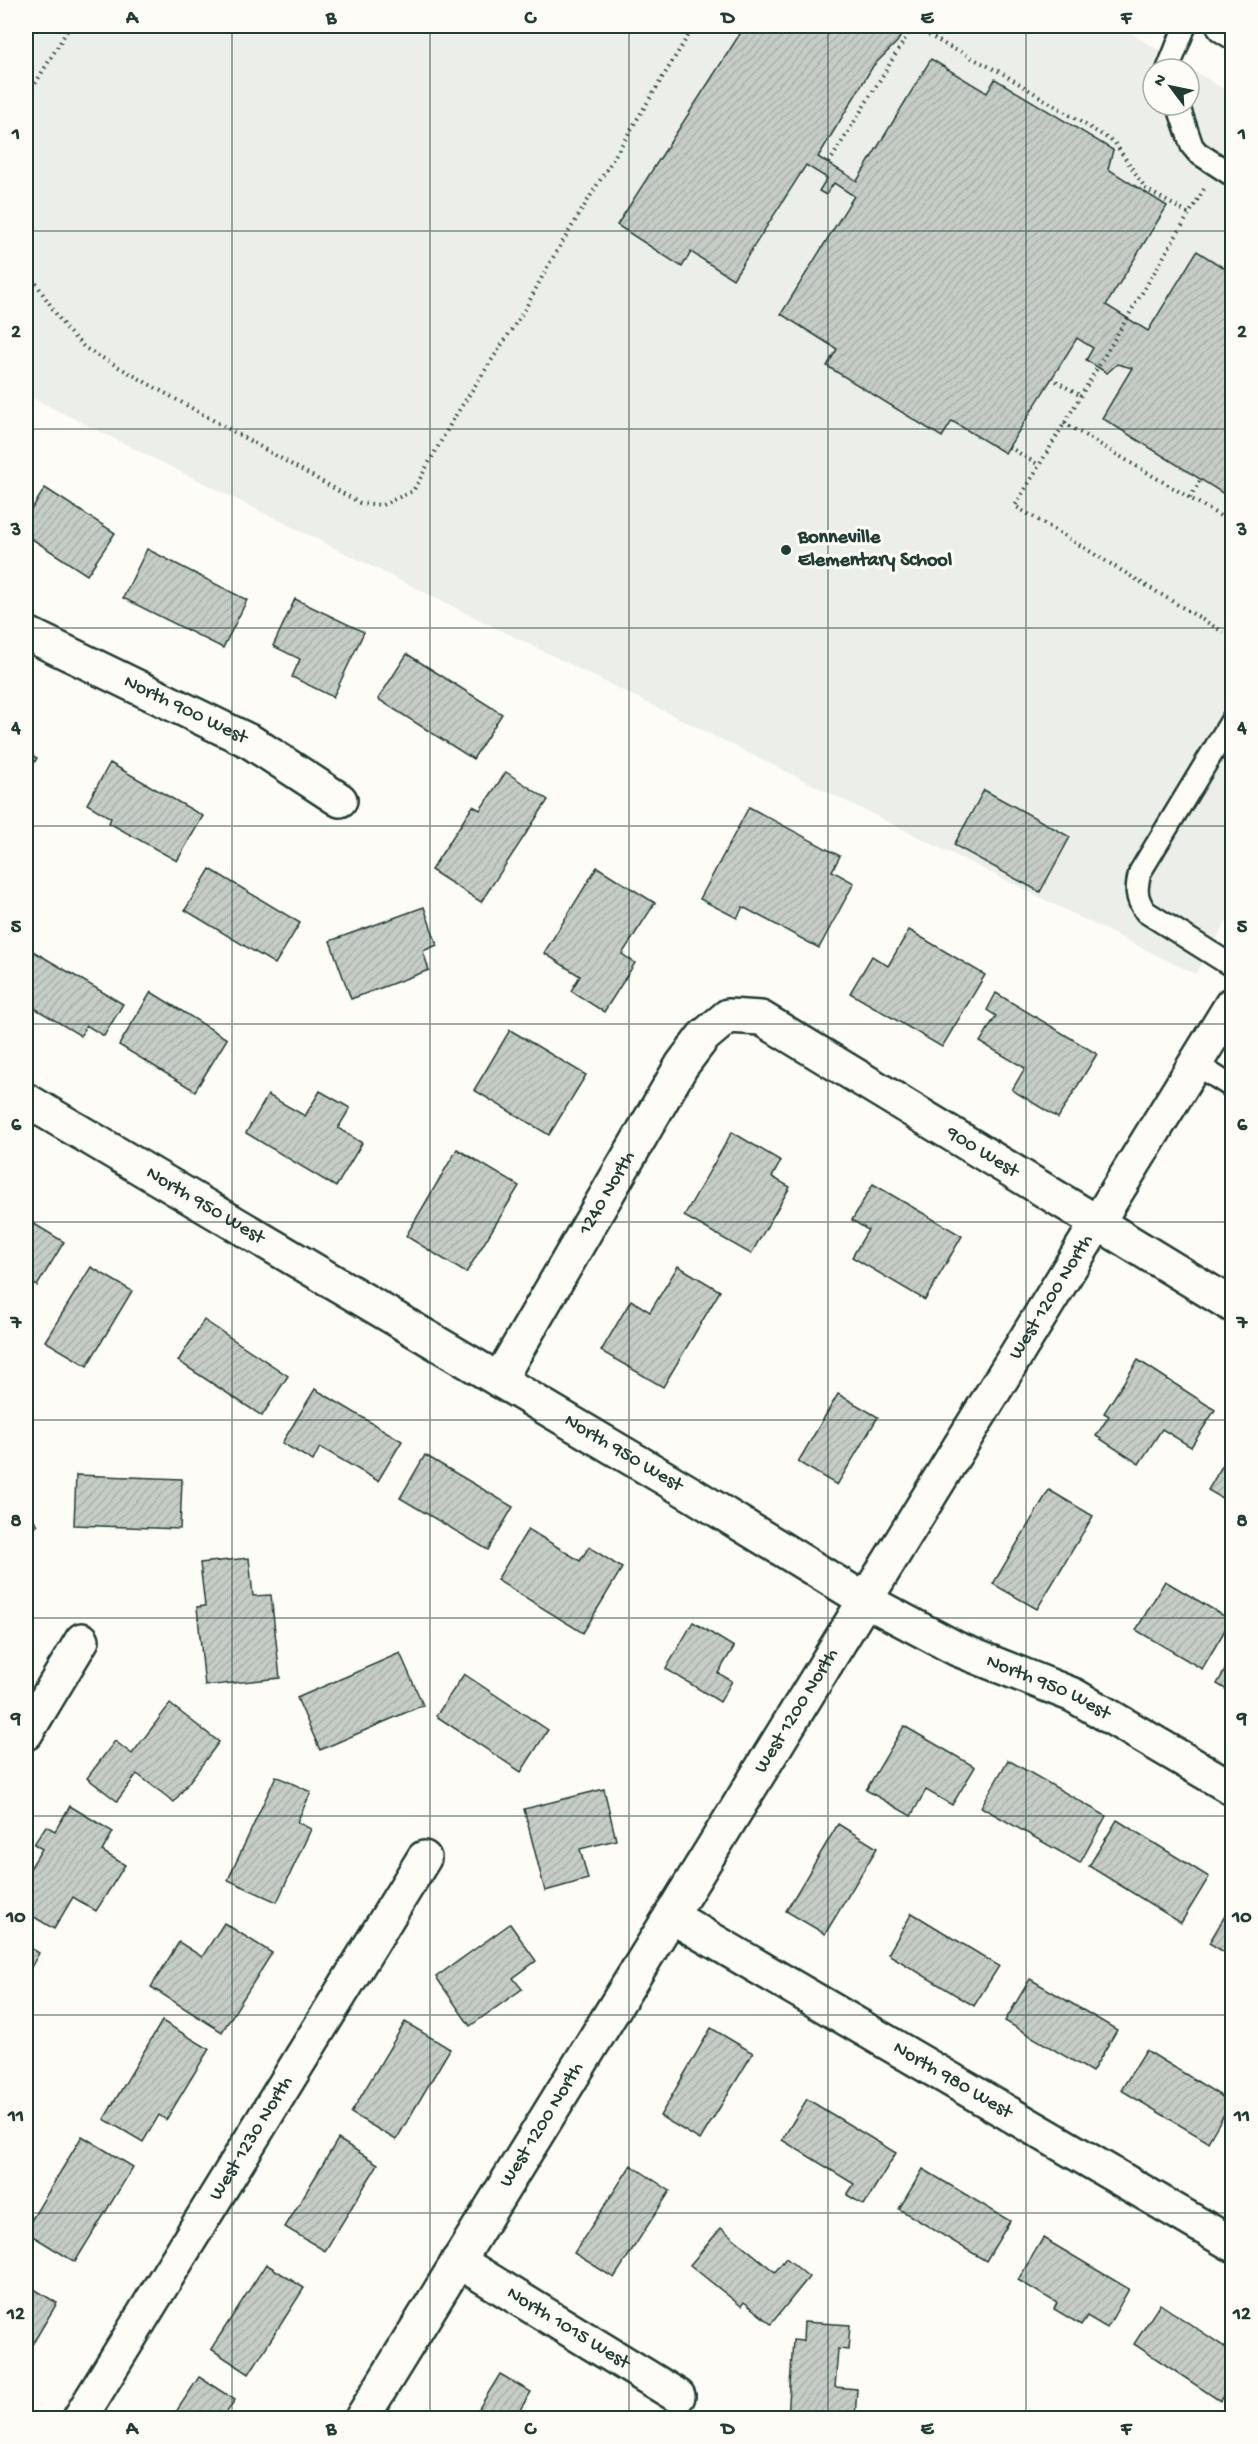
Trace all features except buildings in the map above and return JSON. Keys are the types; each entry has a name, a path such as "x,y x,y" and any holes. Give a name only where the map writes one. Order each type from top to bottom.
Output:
{"street":[{"path":"1224,26 1233,30"},
{"name":"North 900 West","path":"26,633 251,742 340,800"},
{"name":"West 1200 North","path":"362,2418 1233,1004"},
{"name":"900 West","path":"728,1016 761,1018 1233,1305"},
{"name":"1240 North","path":"499,1380 682,1065 703,1037 728,1016"},
{"name":"North 950 West","path":"26,1100 865,1600 957,1649 1073,1695 1233,1788"},
{"path":"26,1733 82,1640"},
{"name":"West 1230 North","path":"80,2418 424,1858"},
{"name":"North 980 West","path":"671,1916 1233,2244"},
{"name":"North 1015 West","path":"458,2261 678,2396"}],"lane":[{"path":"1173,57 1185,26"},
{"path":"1182,117 1192,146 1198,153 1233,175"},
{"path":"1233,720 1140,872 1136,886 1137,902 1146,912 1233,966"},
{"path":"1196,1064 1233,1087"}],"path":[{"path":"26,99 70,26"},
{"path":"26,268 66,329 85,348 360,503 382,505 399,499 413,491 475,384 525,309 549,264 694,26"},
{"path":"829,164 913,26 1000,72 1115,143 1146,189 1189,213"},
{"path":"1206,186 1015,506 1223,632"},
{"path":"1051,378 1081,396"},
{"path":"1064,423 1233,524"},
{"path":"1009,447 1039,465"},
{"path":"1190,498 1201,479"}],"shaded area":[{"name":"Bonneville Elementary School","path":"26,26 1119,26 1171,57 1141,57 1141,117 1201,117 1201,75 1232,94 1232,913 1195,974 26,395"}],"place":[{"name":"Bonneville Elementary School","path":"786,550"}]}
